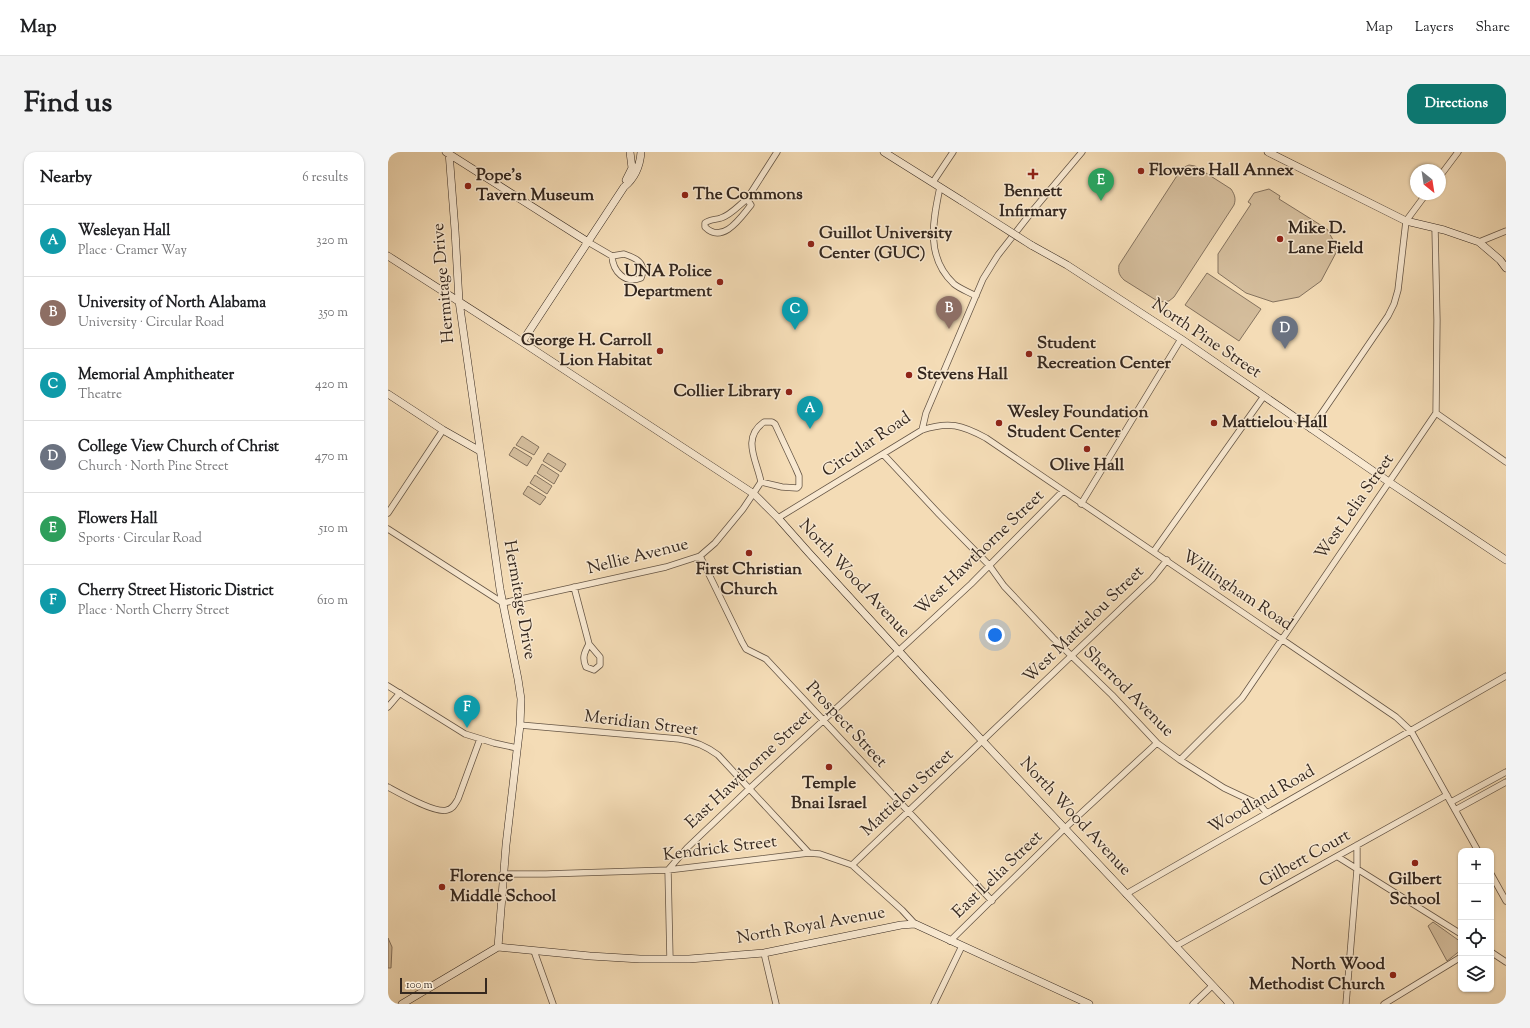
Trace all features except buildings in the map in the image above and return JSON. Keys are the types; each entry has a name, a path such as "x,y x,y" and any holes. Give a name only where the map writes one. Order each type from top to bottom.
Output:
{"street":[{"path":"522,342 624,187 632,168 630,152"},
{"path":"624,187 631,181 638,170 641,152"},
{"path":"747,199 751,205 735,226 716,232 708,231 705,227 709,220 722,218 747,199 777,152"},
{"name":"North Pine Street","path":"884,152 1031,245 1067,265 1181,339 1389,482 1506,560"},
{"path":"933,182 953,152"},
{"name":"Circular Road","path":"778,518 922,430 926,413 984,279 998,255 1082,152"},
{"path":"1268,152 1406,222 1435,228 1479,242 1500,260 1506,268"},
{"path":"1446,168 1458,152"},
{"path":"448,153 612,256 624,254 638,261 642,265 644,271 641,278 634,280 627,279 617,272 613,265 612,256"},
{"name":"Hermitage Drive","path":"448,153 455,230 458,302 500,589 521,699 520,726 503,874 498,947"},
{"path":"940,187 933,240 935,256 954,284 976,296"},
{"path":"1311,428 1388,316 1394,304 1398,290 1406,222 1422,200"},
{"path":"1435,228 1437,320 1436,413 1506,462"},
{"path":"1479,242 1506,231"},
{"name":"North Wood Avenue","path":"388,256 754,494 1230,1004"},
{"path":"1081,504 1181,339"},
{"path":"388,394 443,430 480,451"},
{"name":"West Mattielou Street","path":"1154,551 1264,396"},
{"name":"West Lelia Street","path":"1180,760 1242,698 1436,413"},
{"path":"764,422 772,422 775,424 796,469 799,476 800,486 792,489 760,482 759,470 752,450 751,442 759,426 764,422"},
{"name":"Willingham Road","path":"922,430 947,424 968,428 986,438 1081,504 1154,551 1338,678 1396,716 1411,731 1476,848"},
{"path":"388,513 443,430"},
{"name":"Sherrod Avenue","path":"883,454 989,565 1019,602 1053,638 1072,655 1157,743 1180,760 1224,788 1260,805 1267,813"},
{"name":"Nellie Avenue","path":"503,603 666,567 700,556 715,543 754,494 760,482"},
{"name":"West Hawthorne Street","path":"899,650 989,565 1063,491"},
{"path":"388,529 503,603"},
{"name":"Prospect Street","path":"700,556 746,649 766,659 992,901"},
{"name":"West Mattielou Street","path":"983,741 1152,579 1167,560"},
{"path":"574,587 589,644"},
{"name":"East Hawthorne Street","path":"668,870 687,848 822,720 899,650"},
{"name":"Woodland Road","path":"1126,894 1506,676"},
{"path":"388,686 465,734 517,748"},
{"path":"388,707 400,693"},
{"name":"Meridian Street","path":"520,726 694,741 707,747 718,755 809,853"},
{"path":"388,787 438,811 447,811 454,806 458,799 480,739"},
{"name":"Mattielou Street","path":"852,865 983,741"},
{"path":"1065,828 1157,743"},
{"path":"1451,802 1506,772"},
{"path":"1455,810 1506,782"},
{"path":"1486,783 1490,791"},
{"name":"Gilbert Court","path":"1176,946 1447,796"},
{"name":"East Lelia Street","path":"950,941 1065,828"},
{"path":"1346,1004 1358,845"},
{"name":"Kendrick Street","path":"503,874 668,870 809,853 820,854 852,865 902,910 915,924"},
{"path":"1338,857 1458,932"},
{"path":"668,870 670,959"},
{"path":"1494,879 1506,901"},
{"path":"915,924 1089,1004"},
{"name":"North Royal Avenue","path":"498,947 590,956 689,959 764,953 901,925 915,924"},
{"name":"East Lelia Street","path":"934,1004 962,946"},
{"path":"402,1004 410,1002 498,947"},
{"path":"534,951 553,1004"},
{"path":"764,953 776,1004"},
{"path":"1494,954 1506,962"},
{"path":"1384,1004 1458,959"},
{"path":"1193,1004 1212,986"}],"shaded area":[{"path":"1189,165 1195,166 1231,189 1235,197 1235,203 1174,297 1169,301 1159,302 1124,280 1119,273 1119,265 1182,168"},
{"name":"Mike D. Lane Field","path":"1269,189 1280,196 1279,199 1327,229 1338,249 1321,281 1299,297 1273,302 1246,293 1218,273 1218,254 1251,204 1248,202 1254,193"},
{"path":"1207,273 1261,309 1239,341 1185,305"},
{"path":"522,436 539,447 534,455 516,445"},
{"path":"514,447 532,458 527,466 509,455"},
{"path":"548,453 566,464 561,472 543,461"},
{"path":"542,464 559,475 554,484 537,473"},
{"path":"535,475 552,486 547,494 530,483"},
{"path":"528,486 546,497 540,505 523,494"},
{"path":"1433,922 1458,940 1458,952 1447,961 1428,926"},
{"path":"388,938 392,947 391,968 388,968"}],"place":[{"name":"Flowers Hall Annex","path":"1141,171"},
{"name":"Bennett Infirmary","path":"1033,174"},
{"name":"Pope's Tavern Museum","path":"468,186"},
{"name":"The Commons","path":"685,195"},
{"name":"Flowers Hall","path":"1101,201"},
{"name":"Mike D. Lane Field","path":"1280,239"},
{"name":"Guillot University Center (GUC)","path":"811,244"},
{"name":"UNA Police Department","path":"720,282"},
{"name":"University of North Alabama","path":"949,329"},
{"name":"Memorial Amphitheater","path":"795,330"},
{"name":"College View Church of Christ","path":"1285,349"},
{"name":"George H. Carroll Lion Habitat","path":"660,351"},
{"name":"Student Recreation Center","path":"1029,354"},
{"name":"Stevens Hall","path":"909,375"},
{"name":"Collier Library","path":"789,392"},
{"name":"Wesley Foundation Student Center","path":"999,423"},
{"name":"Mattielou Hall","path":"1214,423"},
{"name":"Wesleyan Hall","path":"810,429"},
{"name":"Olive Hall","path":"1087,449"},
{"name":"First Christian Church","path":"749,553"},
{"name":"Cherry Street Historic District","path":"467,728"},
{"name":"Temple Bnai Israel","path":"829,767"},
{"name":"Gilbert School","path":"1415,863"},
{"name":"Florence Middle School","path":"442,887"},
{"name":"North Wood Methodist Church","path":"1393,975"}]}
